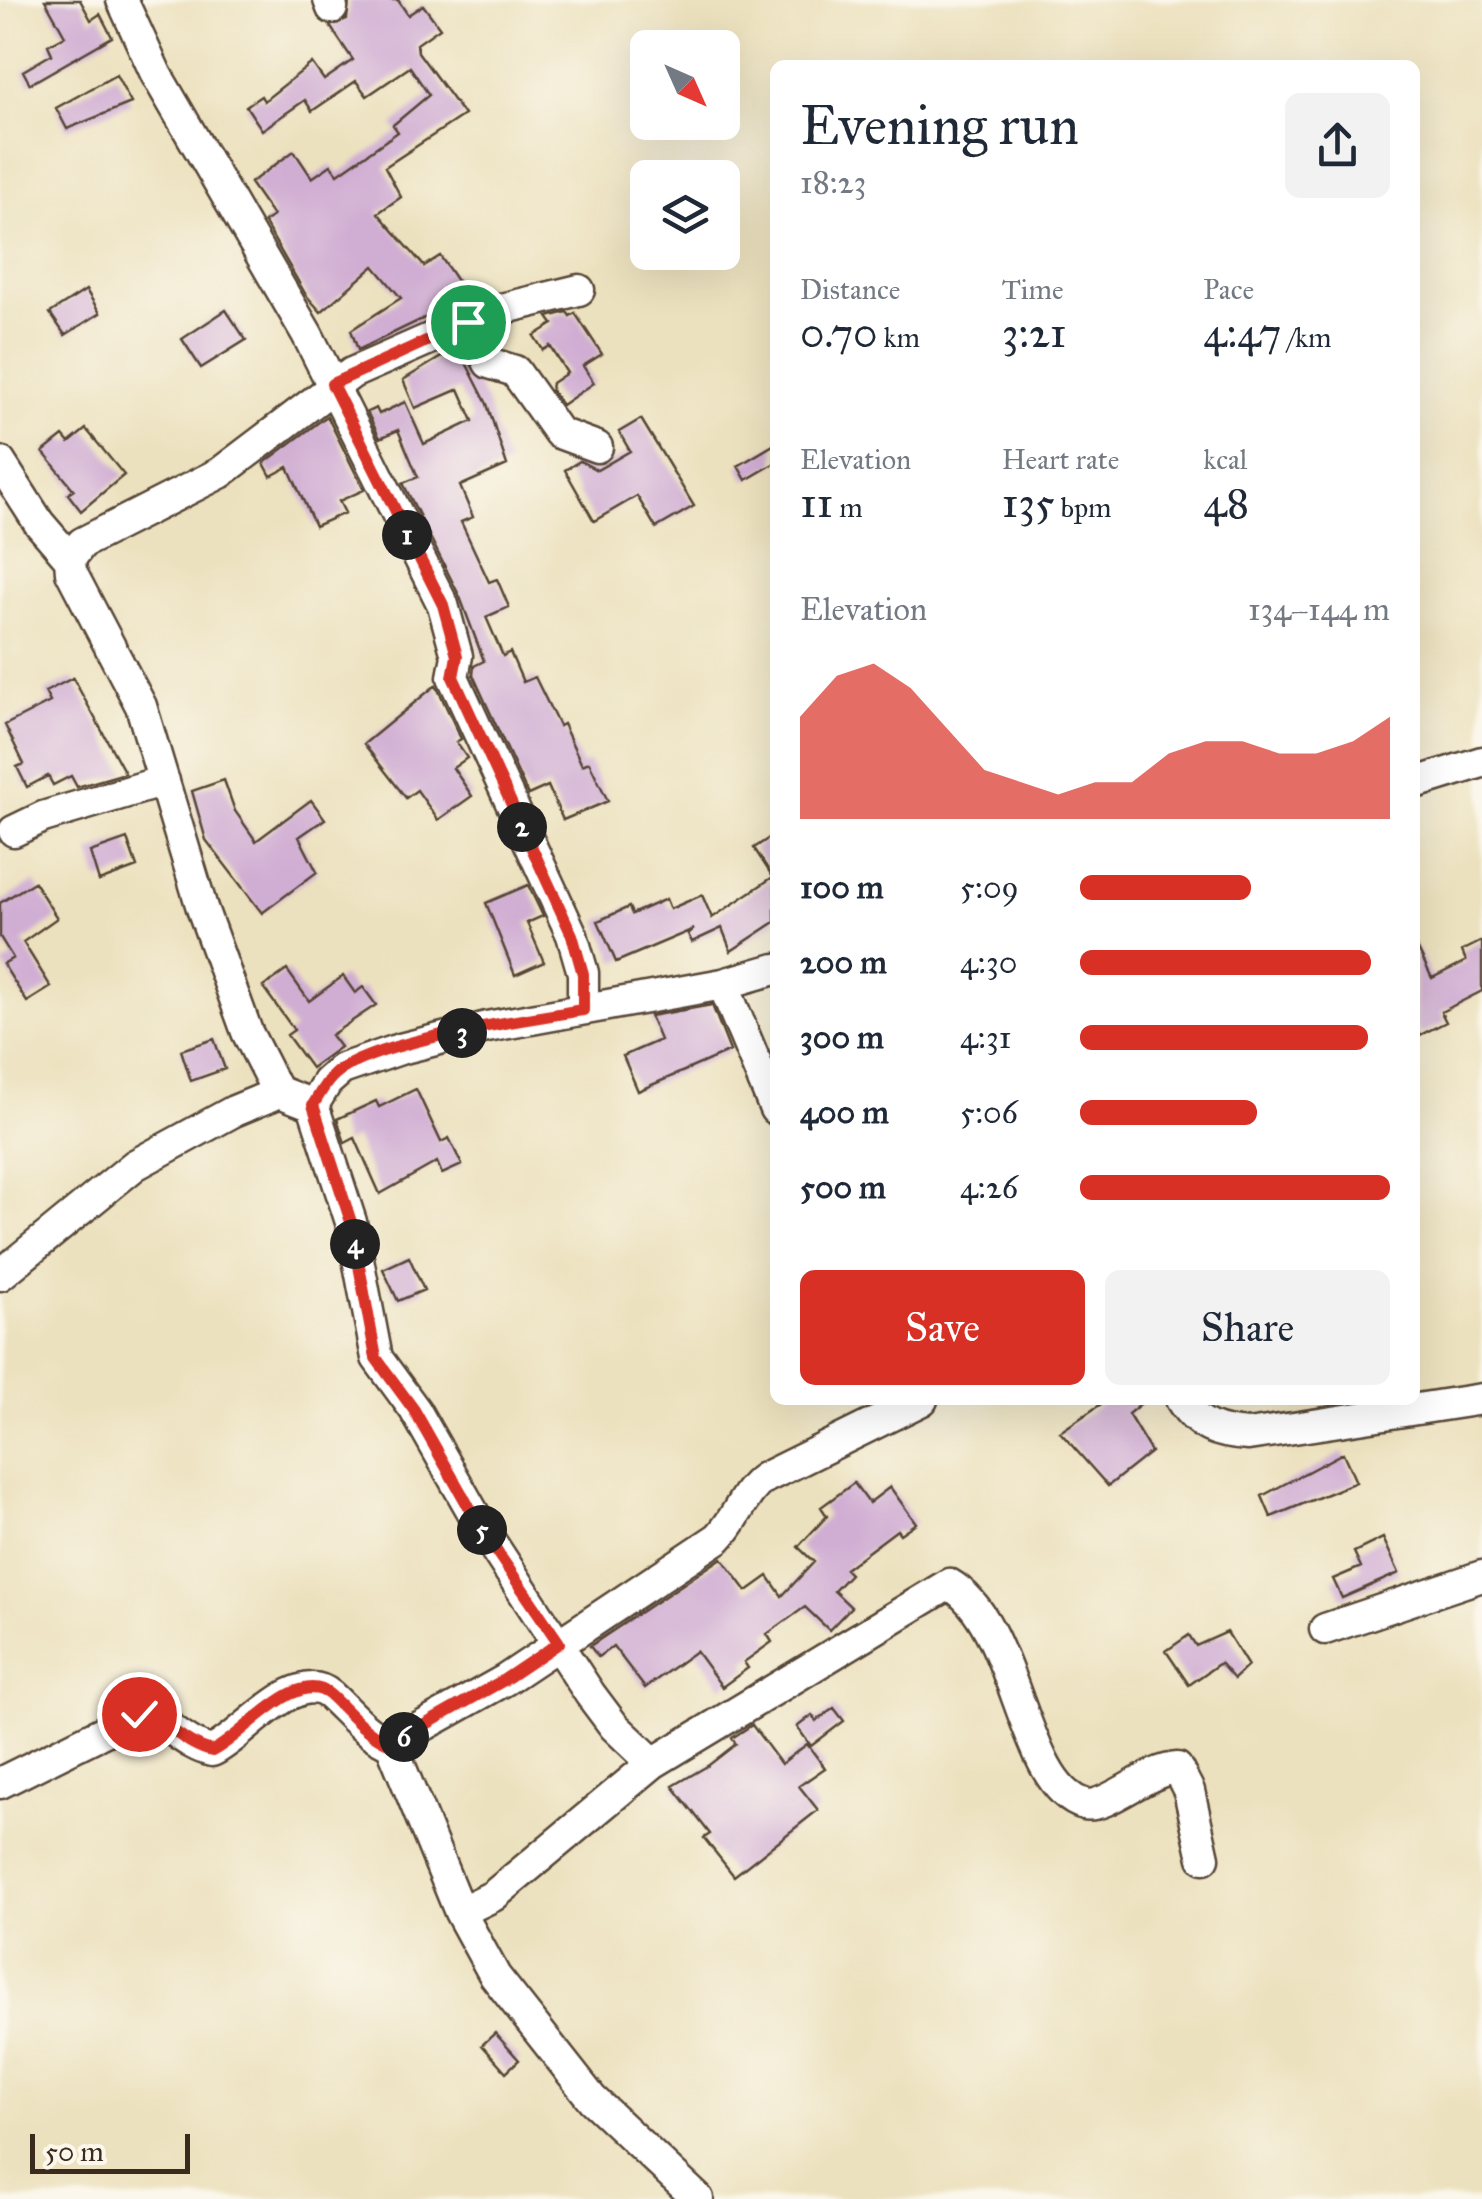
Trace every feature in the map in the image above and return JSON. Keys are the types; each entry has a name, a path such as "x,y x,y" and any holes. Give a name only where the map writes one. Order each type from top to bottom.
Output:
{"street":[{"path":"122,0 156,74 235,204 332,384 443,605 457,656 453,677 572,935 583,974 583,1010"},
{"path":"70,559 82,543 220,474 332,384 468,322 579,290"},
{"path":"468,322 486,360 495,367 515,371 559,433 597,446"},
{"path":"0,462 39,522 70,559 72,572 141,706 202,908 246,1032 280,1092 313,1105"},
{"path":"1420,781 1482,762"},
{"path":"14,831 43,818 164,782"},
{"path":"653,1763 614,1726 482,1530 414,1410 376,1358 351,1222 313,1105 326,1082 361,1061 487,1026 723,984 770,970"},
{"path":"723,984 770,1097"},
{"path":"0,1276 136,1165 221,1117 280,1092"},
{"path":"1185,1405 1196,1419 1219,1433 1248,1436 1482,1399"},
{"path":"391,1744 504,1680 718,1538 732,1524 757,1483 912,1405"},
{"path":"1325,1629 1482,1576"},
{"path":"460,1912 494,1896 653,1763 949,1584 984,1622 1008,1666 1046,1771 1070,1795 1085,1804 1099,1804 1142,1778 1176,1768 1189,1791 1204,1858"},
{"path":"0,1784 139,1714 154,1717 187,1742 212,1751 237,1738 281,1698 304,1686 321,1687 370,1732 391,1744 460,1912 496,1976 592,2099 698,2199"}],"building":[{"path":"45,0 80,0 91,20 100,14 112,37 30,84 23,71 52,54 48,45 65,36"},
{"path":"349,0 398,0 408,15 423,5 440,28 417,44 418,52 464,115 385,167 401,197 378,213 424,266 440,256 468,297 358,350 351,330 401,298 374,266 321,312 306,295 264,222 273,216 250,183 294,151 312,178 331,165 338,174 398,132 393,125 429,95 410,67 367,96 356,81 312,111 305,100 262,130 246,106 261,96 264,101 312,63 324,80 353,60 330,26 347,19"},
{"path":"116,75 131,103 67,129 56,108"},
{"path":"86,290 100,313 65,335 50,313"},
{"path":"226,310 246,340 201,368 182,339"},
{"path":"567,312 570,316 575,313 602,354 583,366 594,383 562,405 551,390 552,383 567,373 550,346 543,350 534,336 553,324 548,317"},
{"path":"458,347 487,404 507,465 460,486 473,517 461,522 489,582 497,579 509,607 486,617 503,656 510,652 523,682 535,677 559,726 563,724 582,765 589,762 608,801 563,820 548,786 528,795 473,675 474,666 484,661 460,597 403,483 418,477 398,430 380,438 367,412 376,408 379,414 405,402 424,444 473,421 459,389 415,408 403,380"},
{"path":"327,416 364,490 339,501 345,513 315,526 288,467 271,476 264,463"},
{"path":"641,419 694,506 656,528 637,496 594,521 565,470 580,461 597,470 630,451 619,432"},
{"path":"86,429 124,475 81,511 68,494 74,490 43,452 63,436 69,443"},
{"path":"770,447 770,466 746,480 738,466"},
{"path":"73,678 125,773 77,787 71,776 53,785 48,776 27,787 17,767 24,764 5,725 50,702 45,692"},
{"path":"436,685 461,739 456,742 467,758 453,768 472,796 438,820 417,790 406,798 364,744"},
{"path":"224,780 235,811 256,841 311,800 325,819 299,837 317,872 262,913 206,840 192,791"},
{"path":"770,837 770,872 754,848"},
{"path":"127,839 137,867 99,881 90,852"},
{"path":"770,879 770,925 731,951 722,928 692,942 688,934 694,929 616,962 598,921 629,907 632,914 666,899 670,909 702,895 712,918"},
{"path":"34,882 57,918 23,942 51,987 27,1002 3,964 13,958 0,937 0,903"},
{"path":"528,885 543,916 527,923 544,962 515,975 486,903"},
{"path":"1482,941 1482,991 1441,1012 1446,1022 1420,1035 1420,953 1432,978 1466,961 1462,951"},
{"path":"287,970 309,1001 343,976 355,993 363,987 376,1005 331,1035 340,1047 311,1068 287,1035 294,1030 263,987"},
{"path":"712,1005 730,1051 638,1091 623,1056 660,1040 650,1016"},
{"path":"214,1039 225,1069 191,1081 181,1050"},
{"path":"416,1089 441,1142 449,1138 462,1165 442,1174 437,1162 380,1194 355,1138 345,1143 337,1119 376,1101 379,1107"},
{"path":"409,1257 424,1290 398,1301 383,1269"},
{"path":"1100,1405 1139,1405 1128,1414 1151,1452 1108,1486 1060,1432"},
{"path":"1343,1453 1356,1482 1271,1517 1262,1496"},
{"path":"854,1483 869,1503 890,1487 916,1523 900,1534 897,1530 845,1569 850,1574 834,1591 851,1607 829,1630 805,1607 767,1634 772,1642 744,1662 748,1668 722,1687 696,1651 645,1688 613,1646 598,1657 590,1646 722,1558 747,1591 768,1576 782,1596 814,1562 798,1547 827,1516 821,1507"},
{"path":"1383,1538 1399,1573 1342,1598 1333,1579 1361,1567 1354,1552"},
{"path":"1227,1632 1248,1666 1234,1679 1220,1663 1189,1685 1166,1651 1189,1635 1196,1646"},
{"path":"834,1708 844,1721 811,1746 797,1727 812,1715 816,1721"},
{"path":"752,1725 781,1764 807,1744 825,1768 799,1786 818,1810 734,1876 704,1838 710,1834 673,1786 709,1765 736,1744 732,1738"},
{"path":"495,2033 519,2060 506,2072 482,2045"}],"route":[{"path":"139,1714 154,1717 187,1742 212,1751 237,1738 281,1698 304,1686 321,1687 370,1732 391,1744 504,1680 559,1643 482,1530 414,1410 376,1358 370,1344 351,1222 313,1105 326,1082 361,1061 487,1026 583,1010 583,974 572,935 453,677 457,656 443,605 332,384 468,322"}]}
